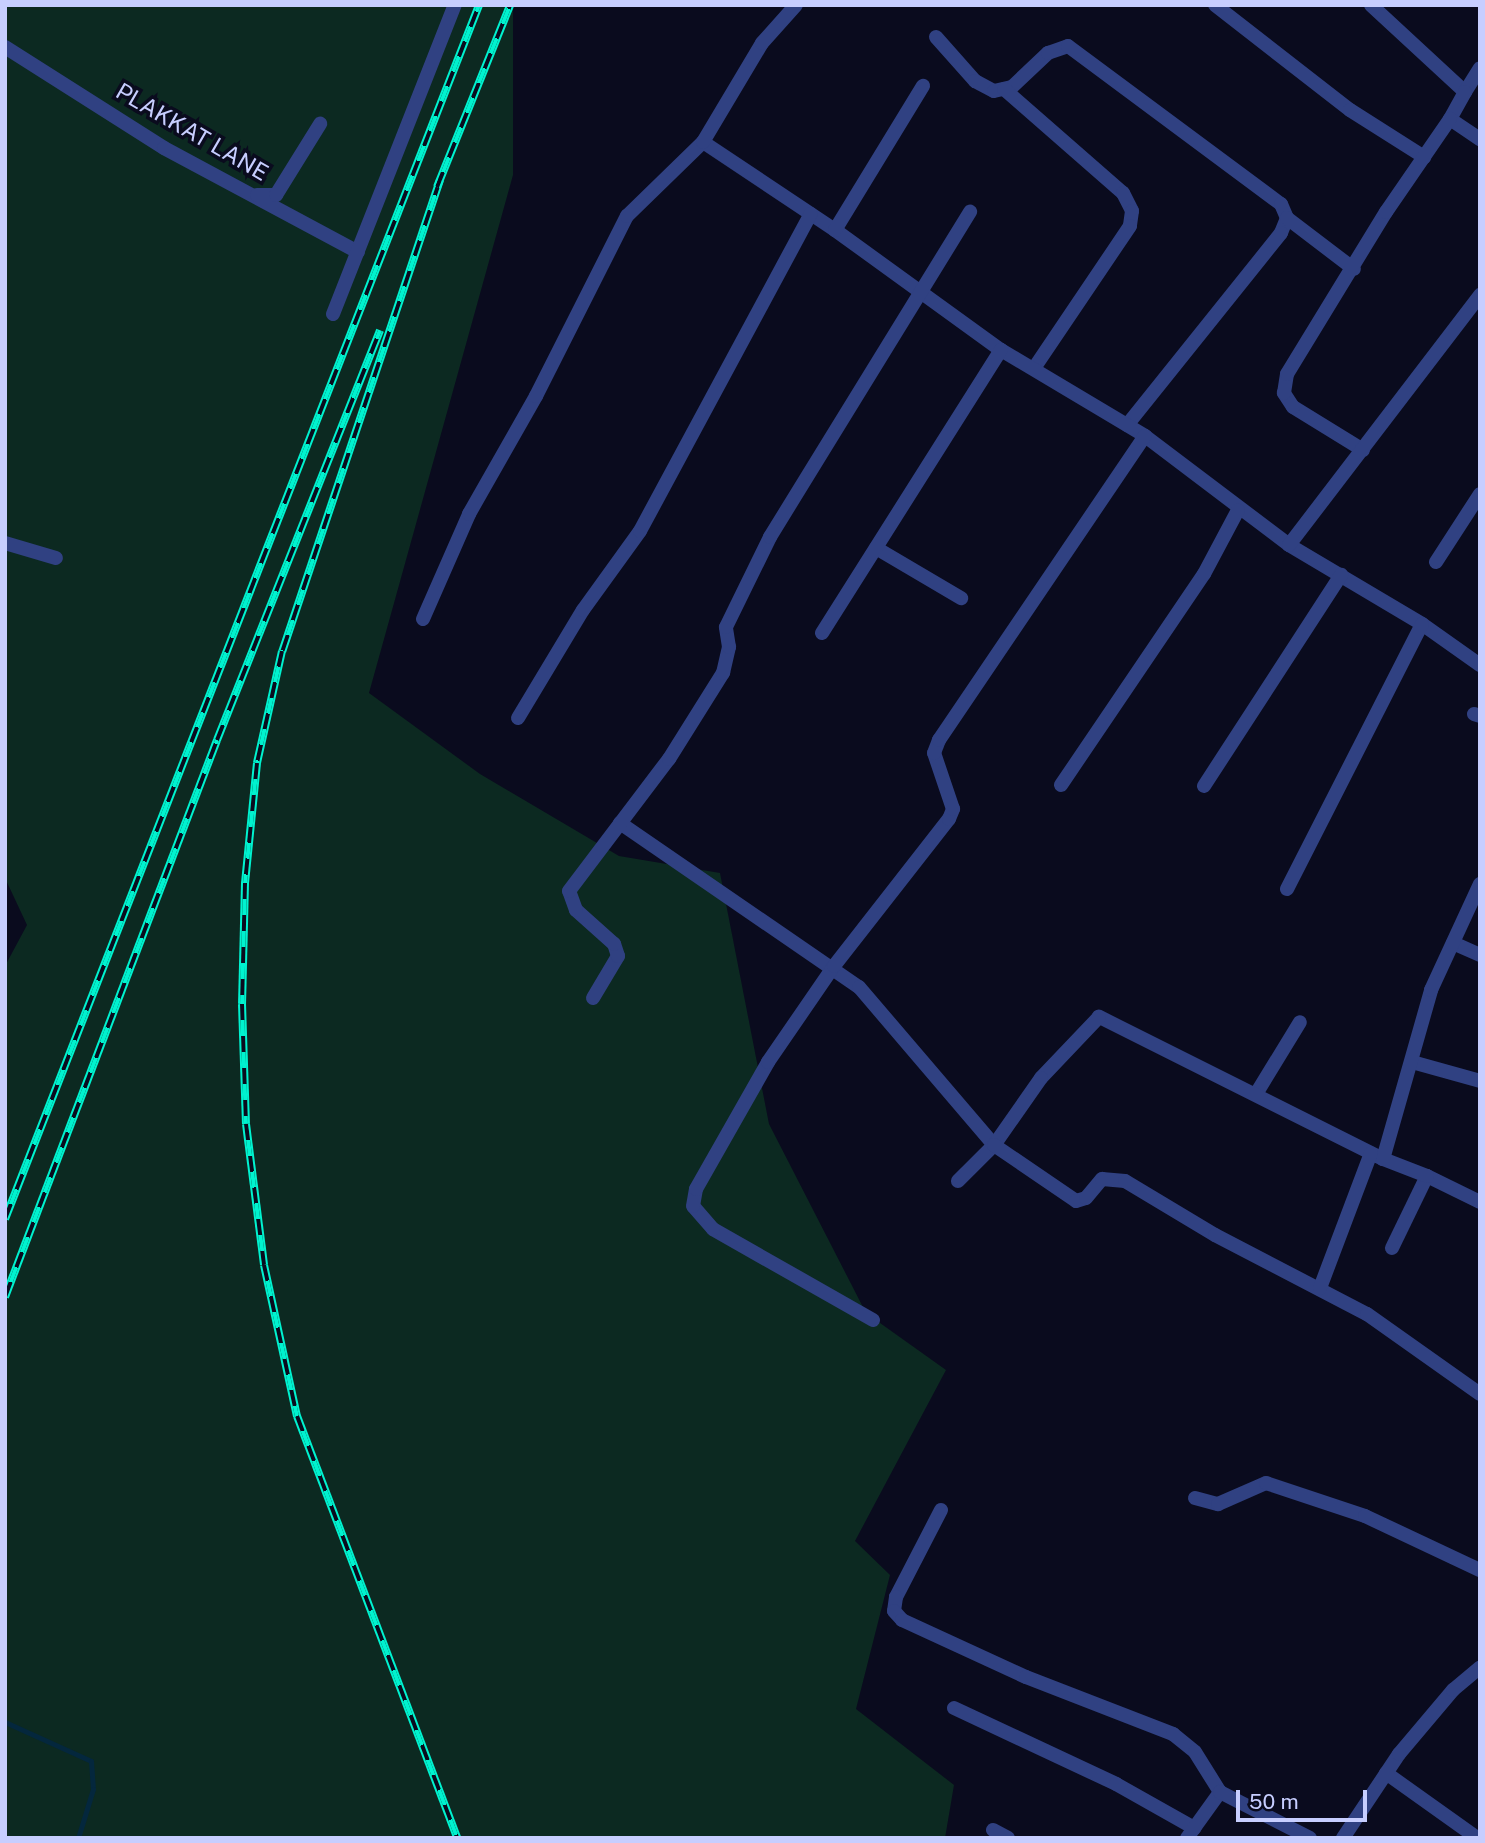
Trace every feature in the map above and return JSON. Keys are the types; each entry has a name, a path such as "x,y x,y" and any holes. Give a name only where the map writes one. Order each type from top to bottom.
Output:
{"street":[{"path":"333,314 455,5"},
{"path":"423,619 469,514 536,396 627,216 703,142 762,43 796,5"},
{"path":"1214,5 1350,110 1424,157"},
{"path":"1371,5 1465,92"},
{"path":"936,37 975,81 994,91 1004,89 1048,52 1068,46 1280,204 1287,218 1354,270"},
{"name":"PLAKKAT LANE","path":"5,47 164,148 358,252"},
{"path":"1363,450 1293,407 1284,393 1287,374 1424,157 1451,120 1480,68"},
{"path":"835,230 923,86"},
{"path":"1004,89 1123,192 1132,211 1130,226 1035,367"},
{"path":"1451,120 1480,139"},
{"path":"252,195 276,195 320,124"},
{"path":"703,142 835,230 1001,350 1035,367 1145,436 1238,510 1289,545 1422,624 1480,665"},
{"path":"593,998 618,956 614,944 576,910 569,891 582,870 669,759 723,673 729,647 726,627 764,549 970,212"},
{"path":"518,719 583,610 640,531 811,214"},
{"path":"1127,425 1281,233 1287,218"},
{"path":"1289,545 1480,295"},
{"path":"822,633 1001,350"},
{"path":"873,1320 713,1229 692,1206 696,1189 747,1093 768,1062 834,966 949,819 953,809 934,753 939,740 1145,436"},
{"path":"1436,562 1474,514 1480,495"},
{"path":"1062,785 1203,573 1238,510"},
{"path":"5,543 56,558"},
{"path":"876,548 961,598"},
{"path":"1204,786 1341,575"},
{"path":"1287,889 1422,624"},
{"path":"621,823 834,966 892,1023 994,1145 1076,1201 1086,1198 1102,1179 1125,1181 1215,1235 1367,1314 1480,1394"},
{"path":"1320,1289 1377,1156 1412,1062 1432,990 1480,884"},
{"path":"1453,943 1480,955"},
{"path":"958,1181 994,1145 1041,1078 1100,1017 1377,1156 1427,1176 1480,1202"},
{"path":"1256,1094 1300,1022"},
{"path":"1412,1062 1480,1081"},
{"path":"1392,1248 1427,1176"},
{"path":"1195,1498 1218,1504 1266,1483 1328,1501 1365,1516 1480,1570"},
{"path":"941,1510 896,1597 894,1611 902,1620 1026,1677 1173,1734 1195,1752 1220,1792 1310,1838"},
{"path":"1343,1838 1386,1773 1453,1690 1476,1671"},
{"path":"954,1708 1116,1784 1191,1833 1220,1792"},
{"path":"1386,1773 1477,1838"},
{"path":"993,1830 1008,1838"}],"green space":[{"path":"5,5 513,5 513,175 369,693 480,774 619,856 720,873 769,1124 866,1313 946,1370 855,1541 890,1575 856,1709 954,1785 945,1838 5,1838 5,966 27,925 5,878"}],"waterway":[{"path":"5,1722 91,1761 93,1789 78,1838"}],"railway":[{"path":"5,1219 479,5"},
{"path":"437,187 510,5"},
{"path":"440,180 282,651 257,763 245,883 242,1004 246,1124 264,1265 297,1416 457,1838"},
{"path":"5,1297 217,740 380,330"}]}
